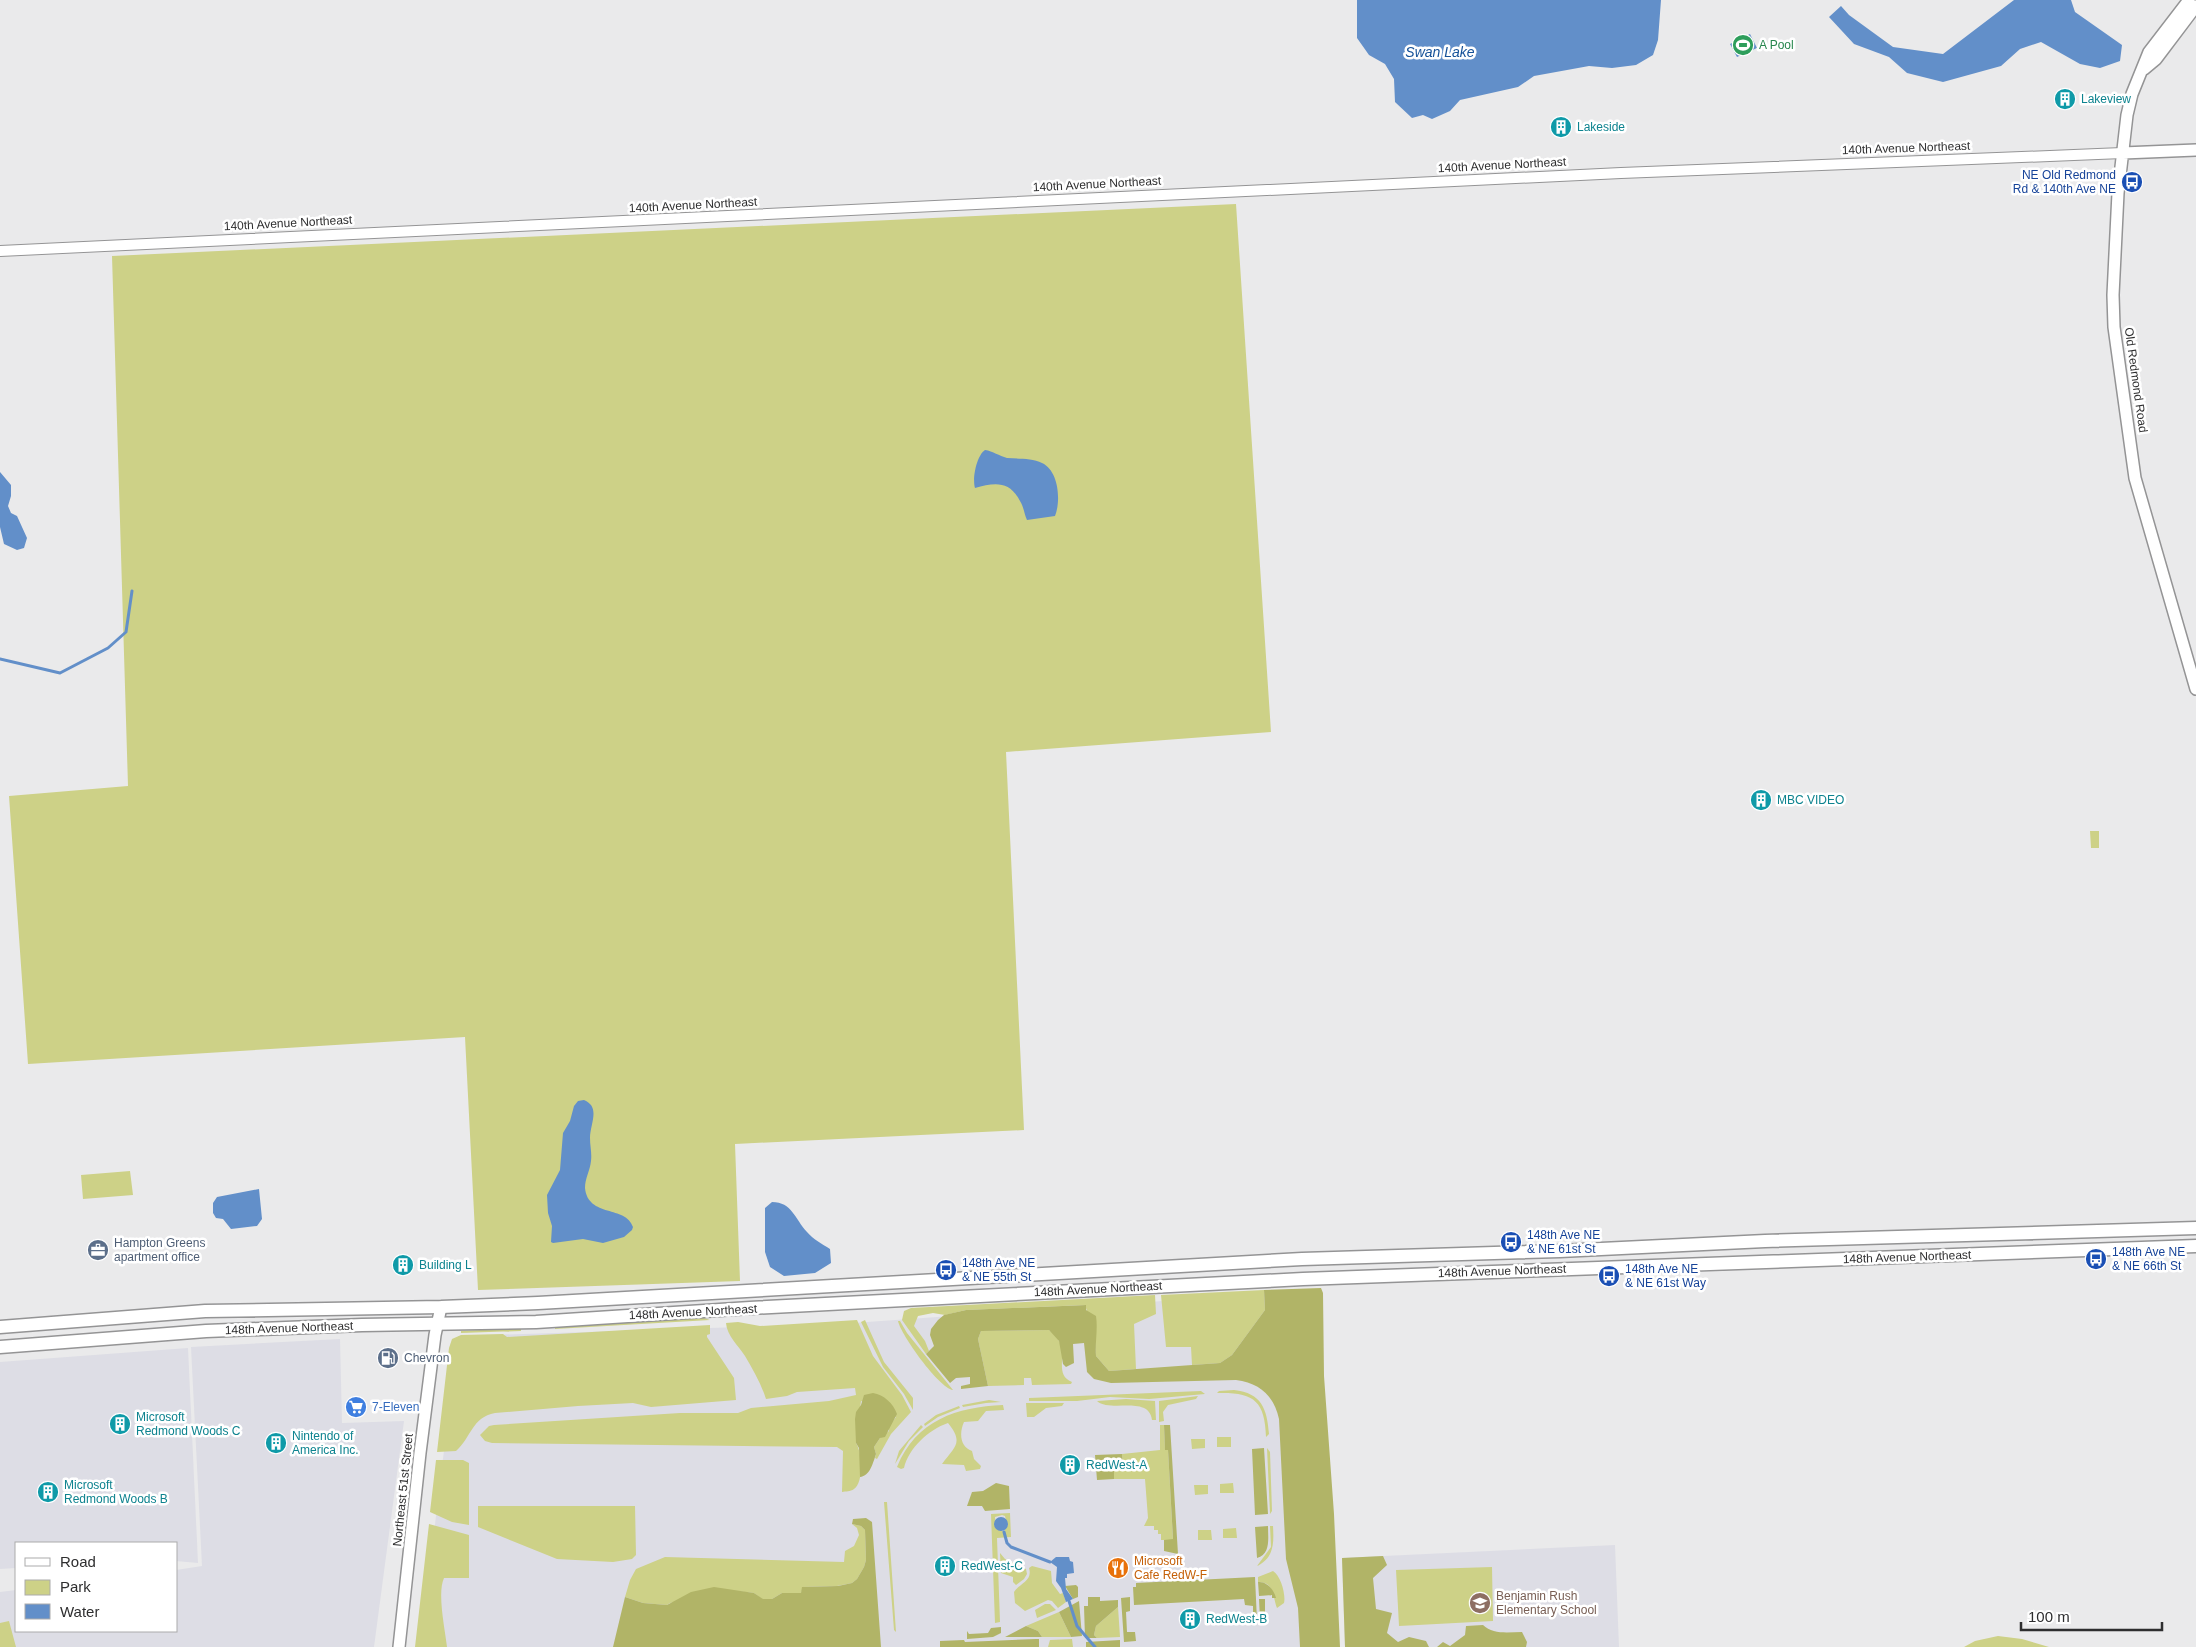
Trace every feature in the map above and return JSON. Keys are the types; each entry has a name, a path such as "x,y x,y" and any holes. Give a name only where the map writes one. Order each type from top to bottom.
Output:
{"main road":[{"name":"Old Redmond Road","path":"2189,0 2149,52 2144,69 2132,94 2118,201 2112,295 2125,407 2136,478 2196,689"},
{"name":"Old Redmond Road","path":"2144,69 2156,59 2196,6"},
{"name":"140th Avenue Northeast","path":"2123,152 2196,150"},
{"name":"148th Avenue Northeast","path":"0,1327 205,1311 441,1307 846,1286 1094,1269 1302,1259 1560,1251 1765,1241 2196,1228"},
{"name":"148th Avenue Northeast","path":"0,1347 206,1331 362,1325 536,1322 750,1308 1283,1280 2196,1246"},
{"name":"Northeast 51st Street","path":"400,1647 420,1454 437,1324 441,1307"}],"street":[{"name":"140th Avenue Northeast","path":"0,251 400,231 586,225 1634,173 2123,152"}],"shaded area":[{"path":"1305,1291 1328,1647 420,1647 458,1336 839,1324"},
{"path":"340,1339 342,1423 404,1421 374,1647 0,1647 0,1592 15,1590 15,1632 178,1632 178,1570 202,1566 191,1347"},
{"path":"188,1348 198,1563 178,1561 178,1542 15,1542 15,1568 0,1569 0,1362"},
{"name":"Benjamin Rush Elementary School","path":"1615,1545 1619,1647 1345,1647 1342,1558"}],"green space":[{"path":"1236,204 1271,732 1006,752 1024,1130 735,1144 740,1281 478,1290 465,1037 28,1064 9,796 128,786 112,256"},
{"path":"2090,831 2099,831 2099,848 2091,848"},
{"path":"130,1171 133,1195 83,1199 81,1175"},
{"path":"1321,1288 1323,1293 1324,1376 1334,1514 1340,1647 1300,1647 1298,1608 1286,1559 1279,1419 1274,1404 1265,1392 1252,1384 1236,1380 1111,1383 1094,1379 1087,1372 1084,1343 1073,1344 1074,1363 1066,1367 1063,1364 1059,1341 1049,1330 981,1331 978,1339 988,1386 961,1389 961,1386 970,1384 970,1377 956,1378 950,1383 926,1354 934,1346 930,1335 931,1329 944,1315 966,1310 1086,1305 1086,1310 1096,1316 1096,1356 1109,1371 1220,1363 1232,1355 1265,1310 1264,1290"},
{"path":"1264,1290 1265,1310 1232,1355 1220,1363 1192,1365 1191,1347 1166,1347 1161,1295"},
{"path":"1155,1295 1156,1314 1134,1324 1136,1369 1109,1371 1096,1356 1095,1336 1085,1305 966,1310 945,1315 933,1313 918,1316 914,1326 925,1341 929,1351 926,1354 902,1320 904,1311 911,1308"},
{"path":"701,1317 710,1320 555,1329 555,1327"},
{"path":"857,1320 873,1356 902,1395 911,1412 891,1434 877,1459 875,1458 874,1447 880,1438 889,1431 889,1426 896,1417 861,1401 856,1443 861,1460 861,1474 857,1485 851,1491 842,1492 843,1451 837,1447 492,1443 485,1441 480,1435 489,1426 494,1425 680,1413 738,1413 751,1408 829,1401 856,1395 855,1388 797,1392 787,1396 766,1399 751,1366 728,1332 726,1323 738,1322 760,1326"},
{"path":"865,1320 884,1362 913,1398 913,1410 904,1394 883,1367 861,1322"},
{"path":"898,1321 900,1321 907,1333 953,1390 939,1380 921,1360"},
{"path":"710,1325 710,1334 707,1337 734,1378 736,1400 651,1407 633,1403 495,1413 481,1419 456,1451 437,1452 449,1348 452,1339 461,1335 503,1334 507,1337"},
{"path":"521,1328 521,1331 461,1333 461,1331"},
{"path":"1049,1330 1057,1337 1060,1344 1063,1373 1072,1382 1071,1384 1032,1385 1031,1378 1024,1378 1024,1385 988,1386 978,1339 981,1331"},
{"path":"1234,1390 1251,1395 1261,1404 1267,1417 1269,1434 1266,1437 1263,1414 1255,1401 1240,1394 1217,1393 1219,1391"},
{"path":"1201,1391 1205,1394 1149,1399 1110,1397 1077,1401 1029,1401 1029,1398"},
{"path":"873,1393 888,1400 897,1414 885,1437 880,1438 874,1447 876,1454 871,1468 860,1477 859,1448 856,1443 856,1412 861,1405 864,1395"},
{"path":"1198,1396 1196,1399 1168,1405 1163,1412 1164,1421 1159,1422 1159,1401"},
{"path":"1126,1399 1155,1401 1156,1420 1152,1420 1149,1412 1144,1408 1137,1406 1111,1406 1097,1401"},
{"path":"989,1400 1001,1402 963,1407 962,1405"},
{"path":"1026,1403 1064,1403 1062,1406 1046,1408 1034,1417 1027,1417"},
{"path":"1003,1405 1004,1410 986,1411 978,1421 964,1422 962,1426 961,1435 963,1443 972,1451 974,1459 981,1466 980,1469 966,1471 964,1465 942,1464 954,1448 957,1440 948,1423 933,1430 920,1441 910,1454 904,1468 897,1467 905,1451 915,1438 940,1419 970,1409"},
{"path":"959,1406 960,1408 938,1417 925,1426 924,1424 936,1415"},
{"path":"921,1425 923,1427 909,1441 895,1464 899,1451"},
{"path":"1160,1425 1164,1425 1165,1449 1168,1450 1173,1540 1161,1540 1161,1534 1158,1534 1158,1530 1154,1530 1154,1526 1144,1526 1148,1518 1145,1479 1114,1479 1113,1471 1123,1469 1122,1454 1160,1450"},
{"path":"1164,1425 1170,1425 1178,1554 1164,1551 1164,1540 1173,1539 1168,1450 1165,1450"},
{"path":"1217,1437 1231,1437 1231,1447 1217,1447"},
{"path":"1191,1439 1205,1439 1205,1448 1192,1449"},
{"path":"1264,1448 1268,1514 1255,1515 1252,1449"},
{"path":"1267,1448 1270,1452 1272,1511 1270,1514"},
{"path":"1122,1454 1123,1469 1114,1471 1114,1479 1097,1480 1095,1455"},
{"path":"436,1460 463,1460 469,1463 469,1525 452,1522 430,1512"},
{"path":"996,1483 1009,1486 1010,1509 985,1511 982,1506 967,1506 972,1492 983,1491"},
{"path":"1233,1483 1234,1493 1220,1493 1220,1484"},
{"path":"1194,1485 1208,1485 1208,1494 1195,1495"},
{"path":"884,1502 887,1502 896,1632 894,1630"},
{"path":"478,1506 635,1506 636,1555 632,1559 613,1562 557,1559 478,1527"},
{"path":"1010,1513 1011,1537 997,1538 1000,1622 995,1623 991,1514","holes":["1005,1516 1007,1524 1004,1532 996,1527 995,1517"]},
{"path":"866,1518 872,1522 881,1647 613,1647 625,1597 643,1603 667,1605 691,1592 714,1587 754,1593 763,1599 772,1599 782,1593 801,1593 802,1587 838,1586 852,1583 857,1579 866,1560 865,1530 861,1526 852,1524 853,1519"},
{"path":"429,1524 469,1535 469,1578 444,1578 442,1585 441,1602 447,1647 415,1647"},
{"path":"852,1524 861,1526 865,1530 866,1560 857,1579 852,1583 837,1586 803,1587 801,1594 782,1593 772,1599 762,1599 754,1593 735,1591 667,1605 643,1603 625,1597 630,1580 636,1569 665,1557 844,1562 845,1551 854,1546 859,1535 857,1528"},
{"path":"1268,1526 1267,1549 1265,1553 1257,1558 1255,1527"},
{"path":"1270,1526 1273,1526 1272,1549 1267,1559 1257,1566 1271,1547"},
{"path":"1236,1528 1237,1538 1223,1538 1223,1529"},
{"path":"1198,1530 1211,1530 1212,1540 1198,1540"},
{"path":"1000,1553 1005,1559 1026,1569 1027,1574 1024,1579 1016,1585 1013,1582 1013,1577 1001,1573"},
{"path":"1383,1556 1387,1565 1373,1578 1376,1609 1392,1613 1387,1633 1398,1642 1409,1637 1426,1641 1429,1647 1345,1647 1342,1558"},
{"path":"1032,1566 1051,1571 1052,1583 1060,1594 1063,1593 1066,1602 1058,1608 1052,1601 1048,1600 1025,1611 1015,1603 1014,1592 1028,1579 1029,1568"},
{"path":"1492,1567 1493,1621 1399,1626 1396,1570"},
{"path":"1273,1571 1281,1581 1284,1595 1284,1603 1277,1608 1270,1587 1263,1582 1258,1582 1258,1577"},
{"path":"1255,1577 1257,1621 1253,1625 1253,1606 1245,1605 1244,1599 1134,1605 1133,1587 1136,1587 1136,1583"},
{"path":"1258,1582 1270,1587 1276,1598 1272,1598 1272,1595 1259,1596"},
{"path":"1076,1585 1078,1587 1078,1597 1073,1599 1065,1586"},
{"path":"1088,1597 1100,1597 1100,1601 1118,1600 1118,1607 1096,1626 1094,1635 1097,1638 1085,1638 1084,1606 1088,1606"},
{"path":"1130,1597 1130,1611 1126,1612 1127,1632 1135,1632 1136,1641 1124,1642 1121,1598"},
{"path":"1259,1599 1265,1599 1265,1616 1260,1619"},
{"path":"1079,1601 1082,1636 1071,1637 1059,1612"},
{"path":"1045,1604 1050,1604 1056,1610 1037,1618 1035,1610"},
{"path":"1118,1607 1120,1637 1097,1638 1094,1635 1096,1626"},
{"path":"1059,1612 1071,1637 1042,1637 1038,1631 1026,1626"},
{"path":"9,1621 16,1647 0,1647 0,1623"},
{"path":"1483,1625 1496,1632 1522,1632 1527,1642 1526,1647 1437,1647 1443,1642 1450,1646 1465,1635 1466,1626"},
{"path":"1026,1626 1038,1631 1042,1637 1005,1637"},
{"path":"1001,1627 1001,1633 993,1637 967,1639 967,1631 969,1634 988,1633 991,1628"},
{"path":"1998,1636 2022,1639 2049,1647 1964,1647 1975,1641"},
{"path":"1039,1639 1039,1647 940,1647 940,1641 964,1640 965,1642"},
{"path":"1072,1639 1073,1647 1048,1647 1050,1640"},
{"path":"1120,1640 1120,1647 1086,1647 1086,1642"}],"water":[{"name":"Swan Lake","path":"1357,0 1661,0 1658,40 1653,55 1636,65 1612,68 1589,66 1534,76 1518,87 1460,100 1450,111 1432,119 1423,115 1412,118 1395,102 1394,79 1385,64 1369,55 1357,38"},
{"path":"2014,0 2071,0 2075,12 2122,45 2120,61 2100,68 2080,64 2041,42 2020,49 2001,66 1943,82 1907,73 1889,57 1854,44 1829,17 1841,6 1849,15 1893,47 1943,54"},
{"name":"A Pool","path":"1750,34 1757,48 1737,57 1730,44"},
{"path":"985,450 1007,458 1038,461 1048,467 1057,487 1058,503 1055,516 1027,520 1021,503 1011,489 995,484 975,488 976,467"},
{"path":"0,472 11,485 11,496 8,506 11,513 17,516 27,538 24,548 17,550 4,544 0,527"},
{"path":"584,1100 589,1103 593,1111 590,1133 591,1161 585,1184 588,1197 593,1204 600,1208 629,1220 633,1227 624,1237 603,1243 583,1239 553,1243 551,1242 552,1226 548,1213 547,1195 560,1170 563,1133 570,1121 574,1106 578,1101"},
{"path":"259,1189 262,1219 257,1226 231,1229 223,1219 216,1218 213,1213 213,1203 217,1197"},
{"path":"772,1202 789,1208 809,1235 830,1249 831,1263 815,1273 784,1276 770,1267 765,1252 765,1208"},
{"path":"998,1517 1004,1517 1008,1524 1004,1531 998,1531 994,1527 994,1521"},
{"path":"1056,1557 1069,1557 1070,1561 1073,1562 1074,1573 1067,1574 1067,1578 1065,1578 1066,1589 1073,1599 1066,1602 1061,1588 1056,1581 1057,1567 1050,1562"}],"waterway":[{"path":"0,659 60,673 108,648 126,632 132,591"},
{"path":"1004,1532 1007,1543 1011,1547 1050,1562"},
{"path":"1069,1601 1077,1626 1095,1647"}],"place":[{"name":"A Pool","path":"1743,45"},
{"name":"Lakeview","path":"2065,99"},
{"name":"Lakeside","path":"1561,127"},
{"name":"NE Old Redmond Rd & 140th Ave NE","path":"2132,182"},
{"name":"MBC VIDEO","path":"1761,800"},
{"name":"148th Ave NE & NE 61st St","path":"1511,1242"},
{"name":"Hampton Greens apartment office","path":"98,1250"},
{"name":"148th Ave NE & NE 66th St","path":"2096,1259"},
{"name":"Building L","path":"403,1265"},
{"name":"148th Ave NE & NE 55th St","path":"946,1270"},
{"name":"148th Ave NE & NE 61st Way","path":"1609,1276"},
{"name":"Chevron","path":"388,1358"},
{"name":"7-Eleven","path":"356,1407"},
{"name":"Microsoft Redmond Woods C","path":"120,1424"},
{"name":"Nintendo of America Inc.","path":"276,1443"},
{"name":"RedWest-A","path":"1070,1465"},
{"name":"Microsoft Redmond Woods B","path":"48,1492"},
{"name":"RedWest-C","path":"945,1566"},
{"name":"Microsoft Cafe RedW-F","path":"1118,1568"},
{"name":"Benjamin Rush Elementary School","path":"1480,1603"},
{"name":"RedWest-B","path":"1190,1619"}]}
